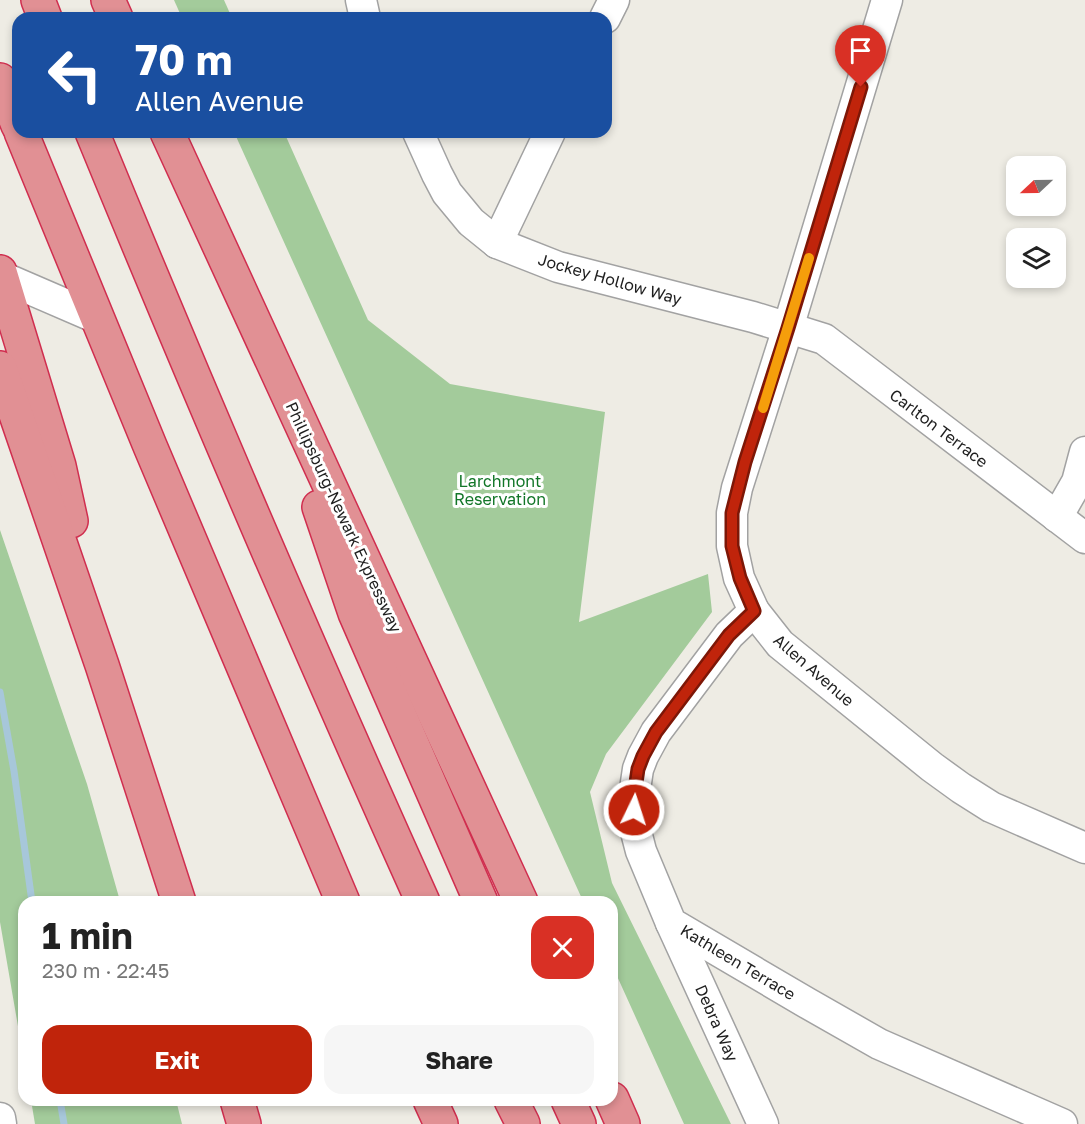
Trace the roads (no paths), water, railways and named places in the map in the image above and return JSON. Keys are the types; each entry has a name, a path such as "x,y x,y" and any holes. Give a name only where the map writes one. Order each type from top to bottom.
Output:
{"highway":[{"path":"0,80 12,110"},
{"path":"23,138 198,562 340,896"},
{"path":"94,138 209,414 420,896"},
{"name":"Phillipsburg-Newark Expressway","path":"170,138 518,896"},
{"path":"1,274 59,466 102,665"},
{"path":"261,336 355,613 478,896"},
{"path":"0,368 102,665 177,896"},
{"path":"239,1106 244,1124"},
{"path":"433,1106 441,1124"},
{"path":"514,1106 522,1124"},
{"path":"571,1106 579,1124"},
{"path":"615,1106 623,1124"}],"street":[{"name":"Allen Avenue","path":"887,0 745,462 732,513 732,546 740,578 754,611 780,644 954,783 992,807 1085,848"},
{"name":"Jockey Hollow Way","path":"421,138 447,193 471,222 497,243 558,267 788,328"},
{"path":"497,243 547,138"},
{"path":"1,274 97,318"},
{"name":"Carlton Terrace","path":"788,328 824,339 1085,538"},
{"path":"1057,517 1077,482 1085,452"},
{"name":"Kathleen Terrace","path":"754,611 729,635 656,732 638,769 634,796 634,824 641,851 671,923 879,1044 1062,1124"},
{"name":"Debra Way","path":"671,923 763,1124"},
{"path":"0,1118 1,1124"}],"waterway":[{"path":"0,692 14,771 31,896"},
{"path":"61,1106 64,1124"}],"park label":[{"name":"Larchmont Reservation","path":"500,490"}]}
